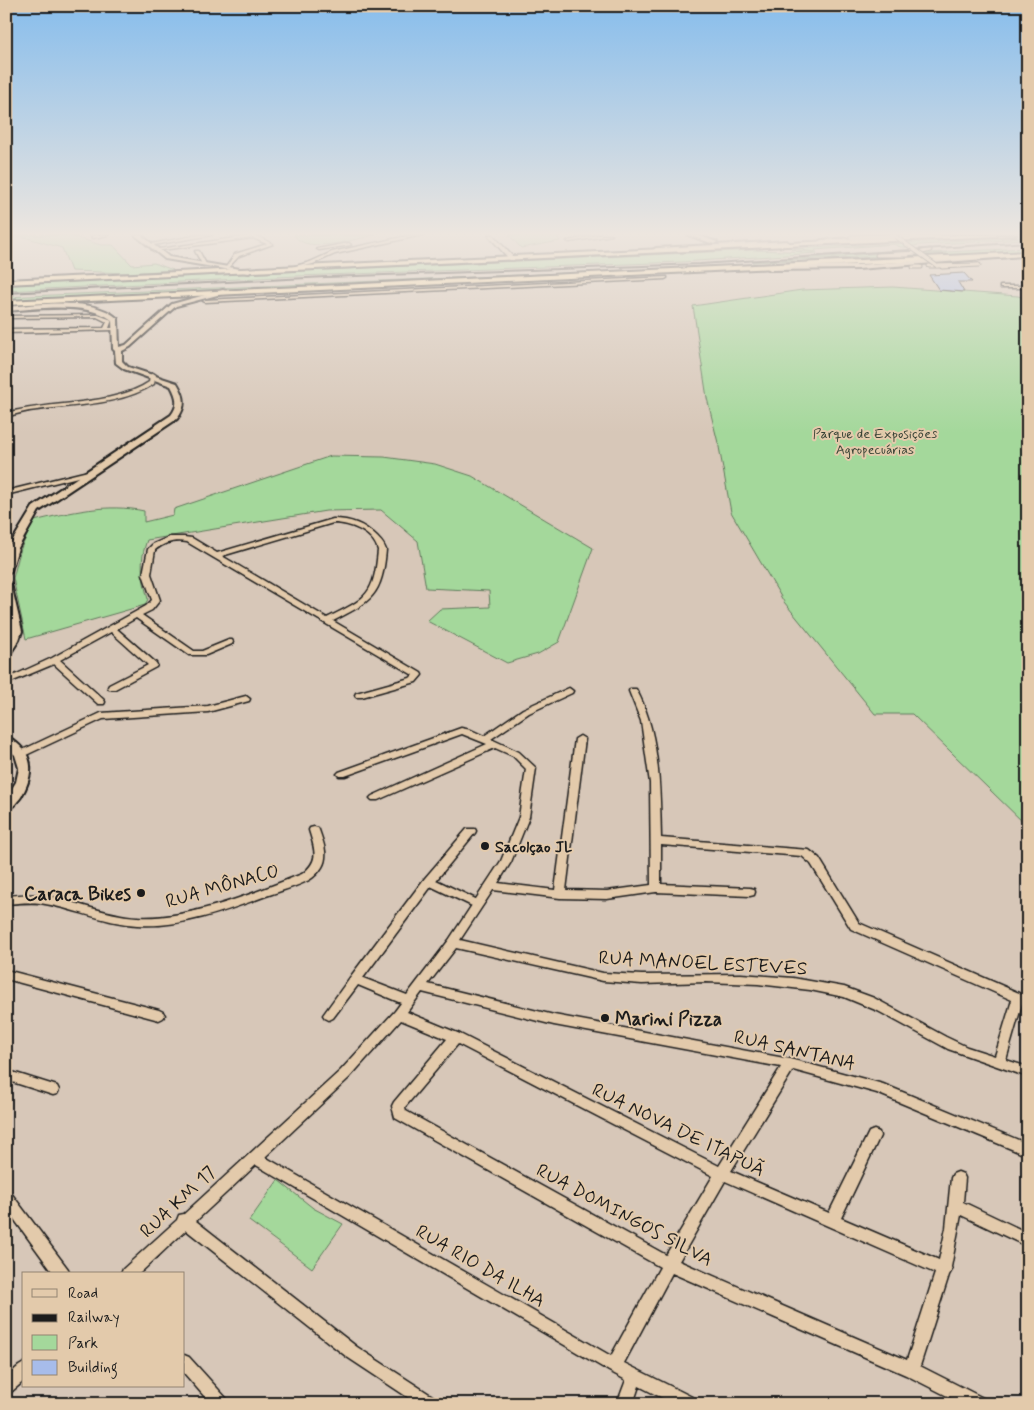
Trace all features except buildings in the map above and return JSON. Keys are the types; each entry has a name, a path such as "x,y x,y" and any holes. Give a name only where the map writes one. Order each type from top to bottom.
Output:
{"highway":[{"path":"6,303 49,301"}],"main road":[{"path":"119,350 128,346 170,308 192,301"},
{"path":"6,309 91,309 111,315 115,319 116,349 119,350 118,362 176,386 182,406 178,413 88,472 36,509 13,548 6,571"},
{"path":"6,584 16,631 14,640 6,652"},
{"path":"6,740 21,754 28,774 7,805"}],"street":[{"path":"6,317 98,316 110,321 106,329"},
{"path":"6,331 115,328"},
{"path":"6,414 45,406 84,404 143,389 152,383 153,376"},
{"path":"6,493 88,472"},
{"path":"216,556 333,520 351,520 362,527 381,546 381,564 376,589 361,604 327,621"},
{"path":"6,682 55,660 113,630 150,608 156,600 147,570 150,554 156,545 163,541 184,538 418,675 413,680 359,695"},
{"path":"138,616 192,653 202,653 229,642"},
{"path":"112,686 153,665 113,630"},
{"path":"55,660 101,702"},
{"path":"375,798 490,741 526,711 569,691"},
{"path":"633,691 645,721 655,783 656,888"},
{"path":"21,754 101,716 208,709 246,699"},
{"name":"RUA KM 17","path":"130,1272 184,1220 345,1074 399,1014 453,943 506,862 524,817 532,775 529,764 516,754 468,732 458,732 342,774"},
{"path":"560,894 580,739"},
{"name":"RUA MÔNACO","path":"6,900 33,898 136,921 170,920 306,877 315,871 320,863 321,852 314,830"},
{"path":"330,1015 429,881 471,831"},
{"path":"655,841 805,853 815,861 855,926 1023,1000 999,1062"},
{"path":"429,881 477,904"},
{"path":"492,886 560,894 607,895 656,888 750,892"},
{"name":"RUA MANOEL ESTEVES","path":"453,943 603,978 628,980 706,978 768,980 814,986 865,1000 909,1021 941,1041 1028,1072"},
{"path":"6,974 159,1015"},
{"path":"355,979 409,1001"},
{"name":"RUA SANTANA","path":"421,986 554,1020 790,1064 880,1088 1028,1150"},
{"name":"RUA NOVA DE ITAPUÃ","path":"399,1014 456,1037 721,1173 945,1270"},
{"name":"RUA DOMINGOS SILVA","path":"456,1037 398,1106 400,1114 668,1264 911,1370 980,1404"},
{"path":"614,1366 668,1264 721,1173 790,1064"},
{"path":"6,1075 53,1090"},
{"path":"832,1222 874,1136"},
{"name":"RUA RIO DA ILHA","path":"254,1157 614,1366 691,1404"},
{"path":"911,1370 945,1270 957,1206 958,1178"},
{"path":"6,1197 61,1272"},
{"path":"957,1206 1028,1240"},
{"path":"184,1220 346,1348 432,1404"},
{"path":"185,1363 222,1404"},
{"path":"6,1387 22,1373"},
{"path":"625,1404 635,1376"}],"green space":[{"name":"Parque de Exposições Agropecuárias","path":"728,301 1028,301 1028,827 912,714 875,714 784,602 731,512 719,447 707,398 693,306"},
{"path":"331,456 384,457 435,464 472,476 593,548 559,642 538,654 507,663 427,621 440,609 490,607 489,591 426,588 418,541 381,510 326,511 147,540 142,563 148,599 145,605 26,639 13,578 21,548 34,521 76,512 117,508 144,511 144,522 173,515 174,509"},
{"path":"278,1180 313,1208 343,1224 312,1268 249,1221"}],"place":[{"name":"Sacolçao JL","path":"485,846"},
{"name":"Caraca Bikes","path":"141,893"},
{"name":"Marini Pizza","path":"605,1018"}]}
